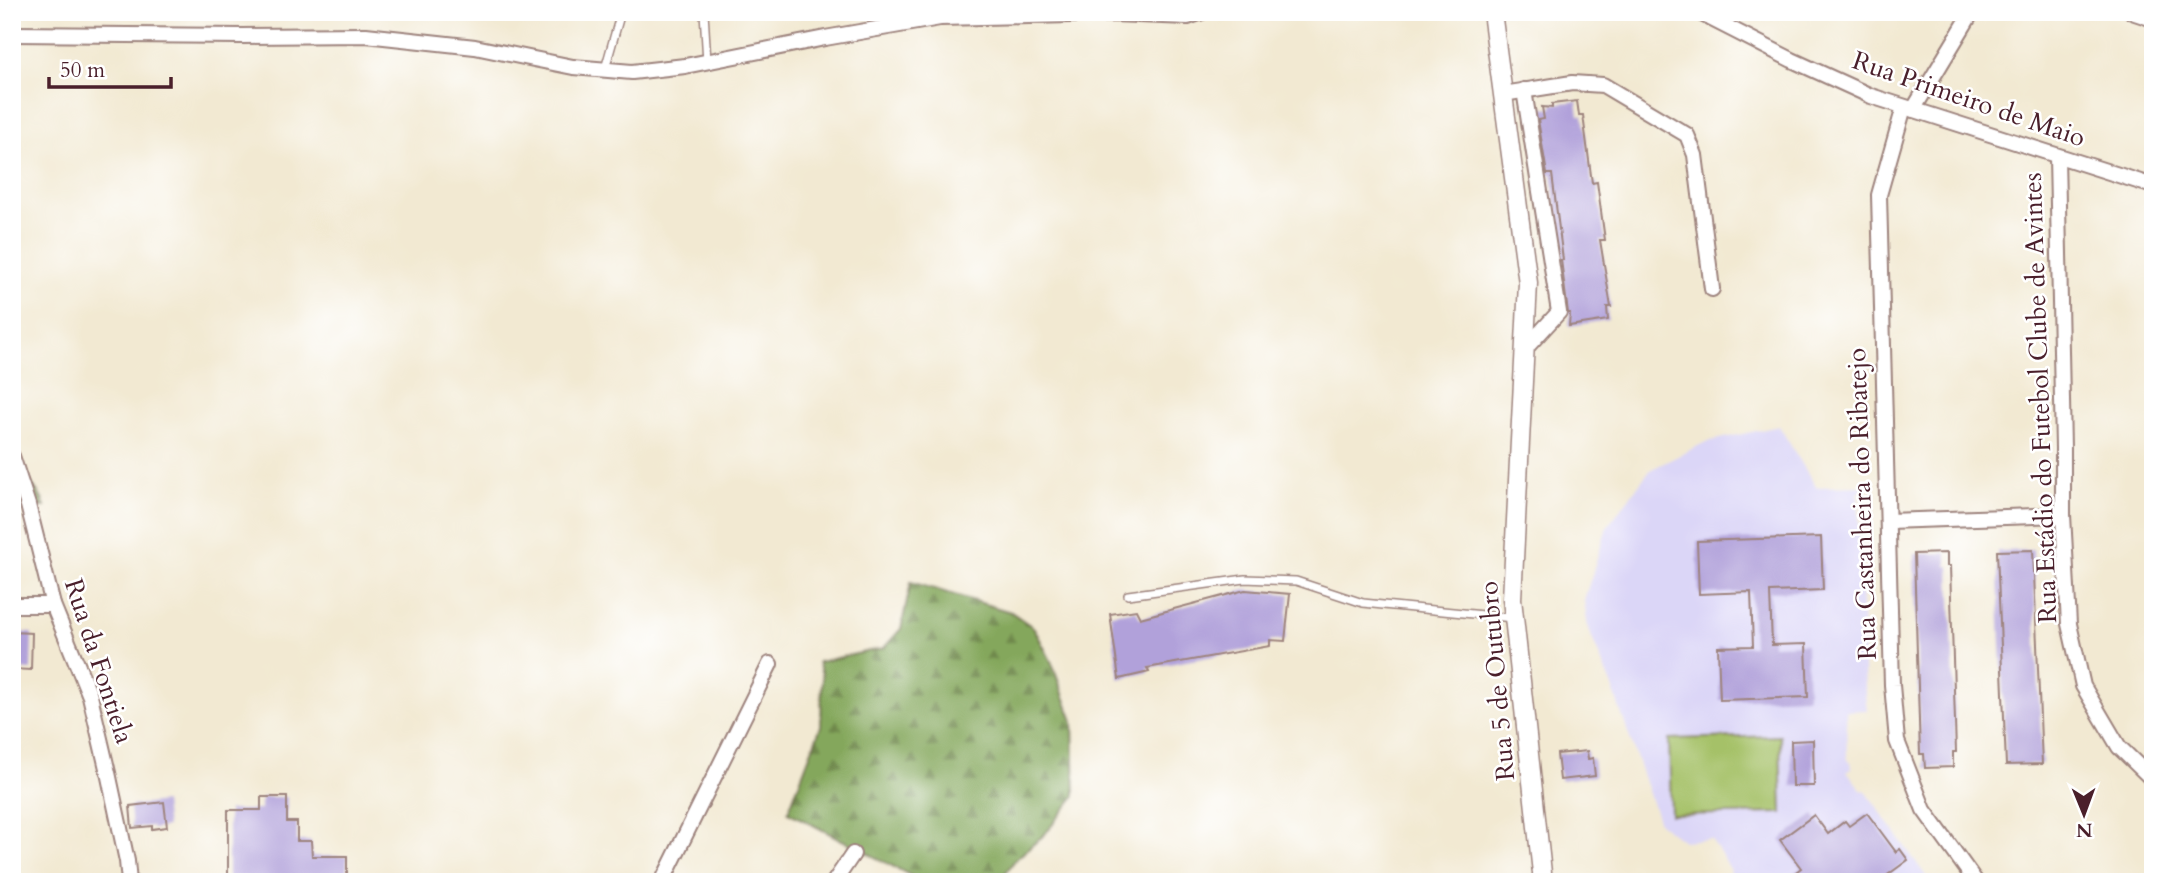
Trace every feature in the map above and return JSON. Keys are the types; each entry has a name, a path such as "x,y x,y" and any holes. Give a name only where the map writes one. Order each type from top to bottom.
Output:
{"street":[{"path":"12,34 366,35 475,47 573,67 632,72 707,62 940,18 1113,15 1188,17 1202,12"},
{"name":"Rua 5 de Outubro","path":"1492,12 1528,283 1512,599 1543,882"},
{"name":"Rua Primeiro de Maio","path":"1698,12 1792,60 1871,96 2153,186"},
{"name":"Rua Castanheira do Ribatejo","path":"1972,12 1909,108 1879,195 1892,685 1897,741 1924,810 1976,882"},
{"path":"2132,12 2153,19"},
{"path":"1503,94 1572,83 1603,85 1687,135 1695,155 1712,289"},
{"path":"1524,90 1559,312 1525,349"},
{"name":"Rua Estádio do Futebol Clube de Avintes","path":"2057,156 2063,515 2069,624 2083,686 2119,747 2153,780"},
{"name":"Rua da Fontiela","path":"12,456 28,505 53,605 90,696 122,837 129,882"},
{"path":"1888,521 2063,515"},
{"path":"12,605 53,605"},
{"path":"662,882 770,664"},
{"path":"834,882 853,854"}],"lane":[{"path":"604,70 621,12"},
{"path":"704,12 707,62"},
{"path":"1128,595 1245,579 1296,581 1363,603 1514,618"}],"shaded area":[{"path":"1779,426 1816,487 1865,486 1865,489 1858,493 1867,710 1846,711 1847,758 1852,767 1847,771 1862,791 1865,790 1930,882 1731,882 1729,867 1711,839 1683,841 1659,823 1614,692 1588,628 1584,600 1607,527 1650,470 1706,442"}],"green space":[{"path":"12,457 39,493 45,507 12,507"},
{"path":"911,582 1011,612 1034,628 1051,661 1073,721 1075,796 1045,834 1015,860 999,882 923,882 788,812 821,726 822,674 818,662 884,648 901,629"},
{"path":"1780,736 1782,813 1671,815 1669,739"}],"building":[{"path":"1577,101 1579,115 1583,115 1592,183 1597,182 1605,240 1600,240 1611,307 1607,307 1608,320 1569,326 1570,313 1561,260 1552,174 1547,174 1538,120 1544,119 1542,107 1552,108 1552,104"},
{"path":"1821,537 1823,590 1770,592 1772,645 1806,644 1808,697 1720,700 1718,647 1753,646 1751,592 1699,594 1697,541"},
{"path":"2033,550 2042,764 2006,765 1997,551"},
{"path":"1947,553 1947,566 1950,566 1956,752 1953,752 1953,767 1925,768 1924,754 1920,754 1914,554"},
{"path":"1245,590 1290,594 1285,641 1270,640 1270,646 1147,668 1149,672 1119,679 1110,614 1136,610 1140,618"},
{"path":"12,632 32,633 31,670 12,669"},
{"path":"1813,740 1814,786 1792,786 1791,741"},
{"path":"1587,751 1588,759 1593,758 1595,776 1560,780 1557,754"},
{"path":"261,797 287,797 287,822 297,822 297,841 311,841 312,856 347,856 347,882 228,882 228,810 261,810"},
{"path":"164,802 167,827 132,828 130,806"},
{"path":"1867,813 1896,852 1900,849 1908,860 1878,882 1783,882 1801,868 1780,840 1814,815 1828,834 1845,821 1849,826"}]}
